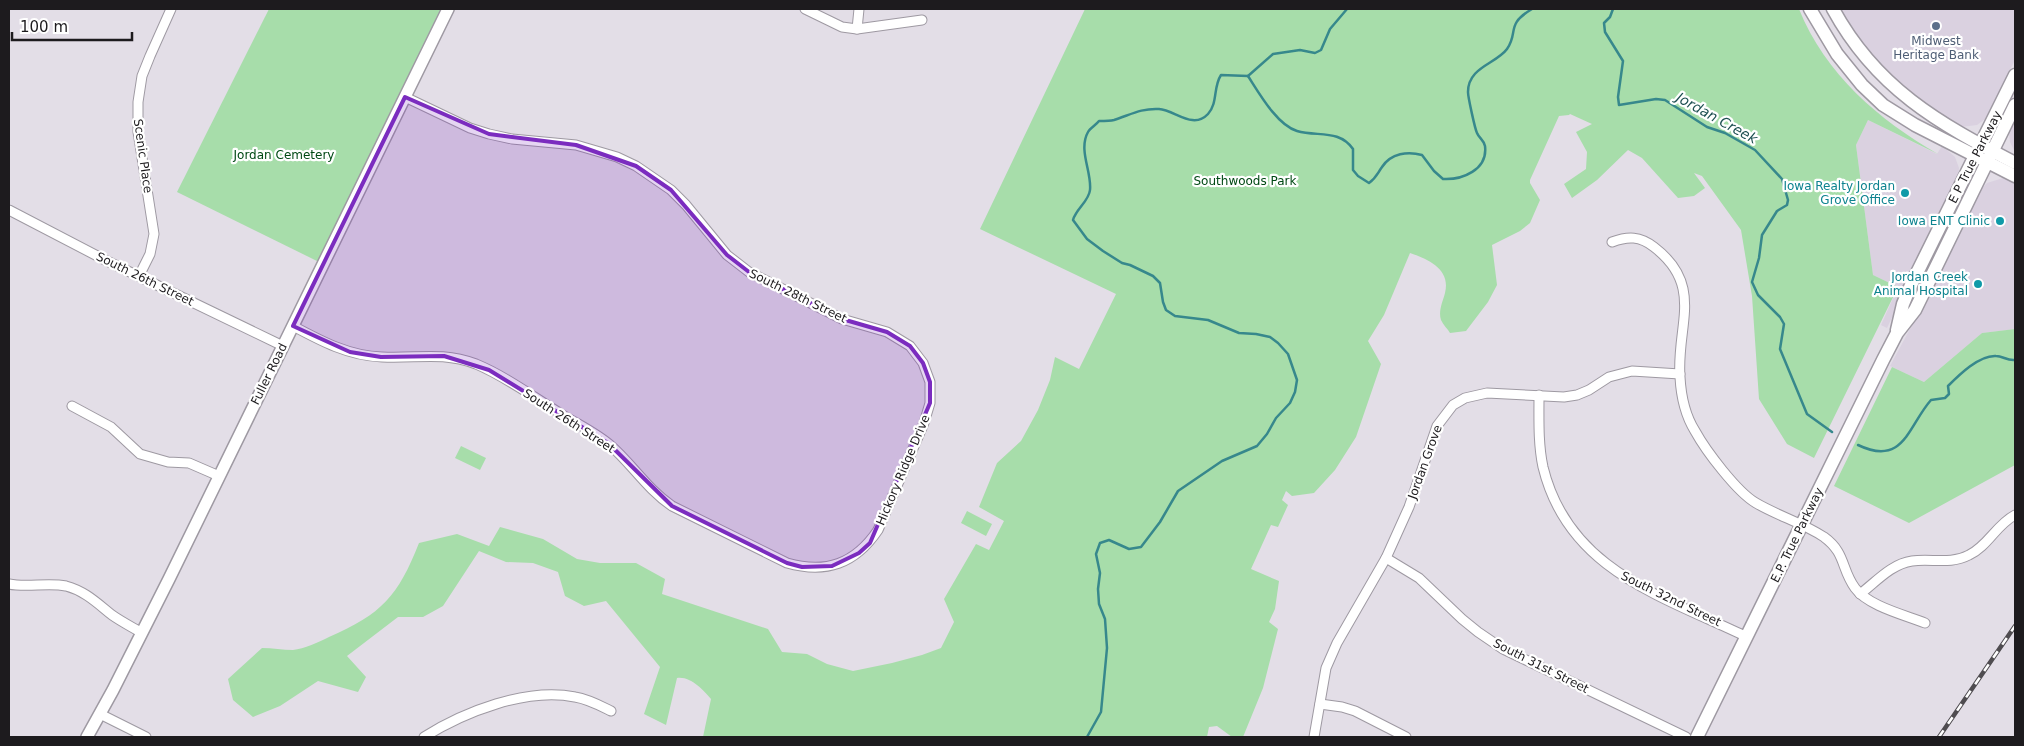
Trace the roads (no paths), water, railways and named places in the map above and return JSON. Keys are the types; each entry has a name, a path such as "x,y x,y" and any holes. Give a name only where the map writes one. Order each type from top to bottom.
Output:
{"main road":[{"path":"1810,9 1837,54 1862,85 1883,105 1915,125 1974,156 1990,157 2015,163"},
{"path":"1833,9 1859,50 1887,81 1944,124 1981,145 1990,157 2015,176"},
{"name":"E P True Parkway","path":"1896,333 1906,297 2015,75"},
{"name":"E P True Parkway","path":"1896,333 1915,310 2015,105"},
{"name":"E.P. True Parkway","path":"1697,737 1896,333"}],"street":[{"name":"Scenic Place","path":"139,276 150,254 154,234 138,132 138,102 145,69 171,9"},
{"name":"Fuller Road","path":"87,737 142,633 448,9"},
{"path":"806,9 842,27 858,29 922,20"},
{"path":"858,29 859,9"},
{"name":"South 28th Street","path":"404,97 470,128 488,134 512,140 576,145 617,157 636,166 654,177 681,200 727,255 749,272 842,319 887,332 910,346"},
{"name":"South 26th Street","path":"9,210 283,346"},
{"path":"1612,242 1634,237 1644,240 1667,259 1680,279 1686,310 1680,374 1682,399 1690,422 1718,463 1754,502 1818,533 1832,544 1844,561 1850,580 1860,594 1874,603 1925,624"},
{"name":"South 26th Street","path":"293,326 335,347 350,352 381,357 444,356 459,359 489,370 608,443 628,461 642,480 661,499 672,506 787,563 802,568 823,568"},
{"name":"Hickory Ridge Drive","path":"823,568 846,561 859,553 870,542 878,530 924,423 930,403 930,382 923,362 910,346"},
{"name":"Jordan Grove","path":"1314,737 1326,668 1337,643 1386,558 1409,507 1437,426 1450,408 1465,398 1487,393 1564,396 1577,394 1589,390 1609,377 1632,371 1680,374"},
{"name":"South 32nd Street","path":"1539,395 1539,443 1548,484 1563,517 1585,546 1598,559 1628,580 1747,636"},
{"path":"72,406 111,427 140,454 168,462 189,463 219,476"},
{"path":"1860,594 1900,564 1920,560 1952,561 1969,555 1987,542 2005,521 2015,516"},
{"name":"South 31st Street","path":"1386,558 1419,578 1468,624 1503,649 1686,737"},
{"path":"9,584 30,587 58,586 80,591 126,624 142,633"},
{"path":"424,737 486,706 513,700 565,696 593,702 611,711"},
{"path":"1320,704 1355,711 1406,737"},
{"path":"100,714 146,737"}],"waterway":[{"path":"1248,76 1273,54 1300,50 1315,53 1321,50 1330,29 1347,9"},
{"name":"Jordan Creek","path":"1248,76 1269,108 1290,128 1305,133 1335,136 1347,143 1353,149 1353,170 1358,176 1369,183 1375,178 1386,162 1395,156 1406,153 1422,155 1434,171 1443,179 1458,178 1478,167 1485,154 1485,146 1477,133 1472,113 1468,92 1469,84 1477,71 1507,49 1515,24 1532,9"},
{"name":"Jordan Creek","path":"1613,9 1610,17 1604,23 1605,32 1623,61 1618,97 1619,105 1656,99 1665,100 1707,127 1725,133 1755,150 1782,179 1788,200 1787,205 1777,211 1762,235 1759,258 1752,282 1758,295 1780,317 1784,324 1780,349 1807,414 1832,432"},
{"name":"Jordan Creek","path":"1087,737 1101,712 1107,648 1105,619 1099,604 1100,573 1096,554 1100,543 1109,540 1129,549 1141,547 1160,522 1178,491 1222,461 1257,446 1267,434 1276,418 1290,403 1295,392 1297,380 1288,354 1270,337 1239,333 1208,320 1175,316 1166,310 1160,283 1153,276 1122,263 1087,239 1073,220 1090,190 1084,146 1085,139 1089,131 1099,121 1114,120 1147,110 1165,110 1190,120 1202,118 1211,110 1221,75 1248,76"},
{"name":"Jordan Creek","path":"1858,445 1873,450 1886,451 1895,447 1903,441 1931,400 1945,398 1949,394 1948,386 1976,362 1998,356 2015,360"}],"railway":[{"path":"1939,737 2015,626"}],"place":[{"name":"Midwest Heritage Bank","path":"1936,26"},
{"name":"Iowa Realty Jordan Grove Office","path":"1905,193"},
{"name":"Iowa ENT Clinic","path":"2000,221"},
{"name":"Jordan Creek Animal Hospital","path":"1978,284"}],"park label":[{"name":"Jordan Cemetery","path":"284,155"},
{"name":"Southwoods Park","path":"1245,181"}]}
